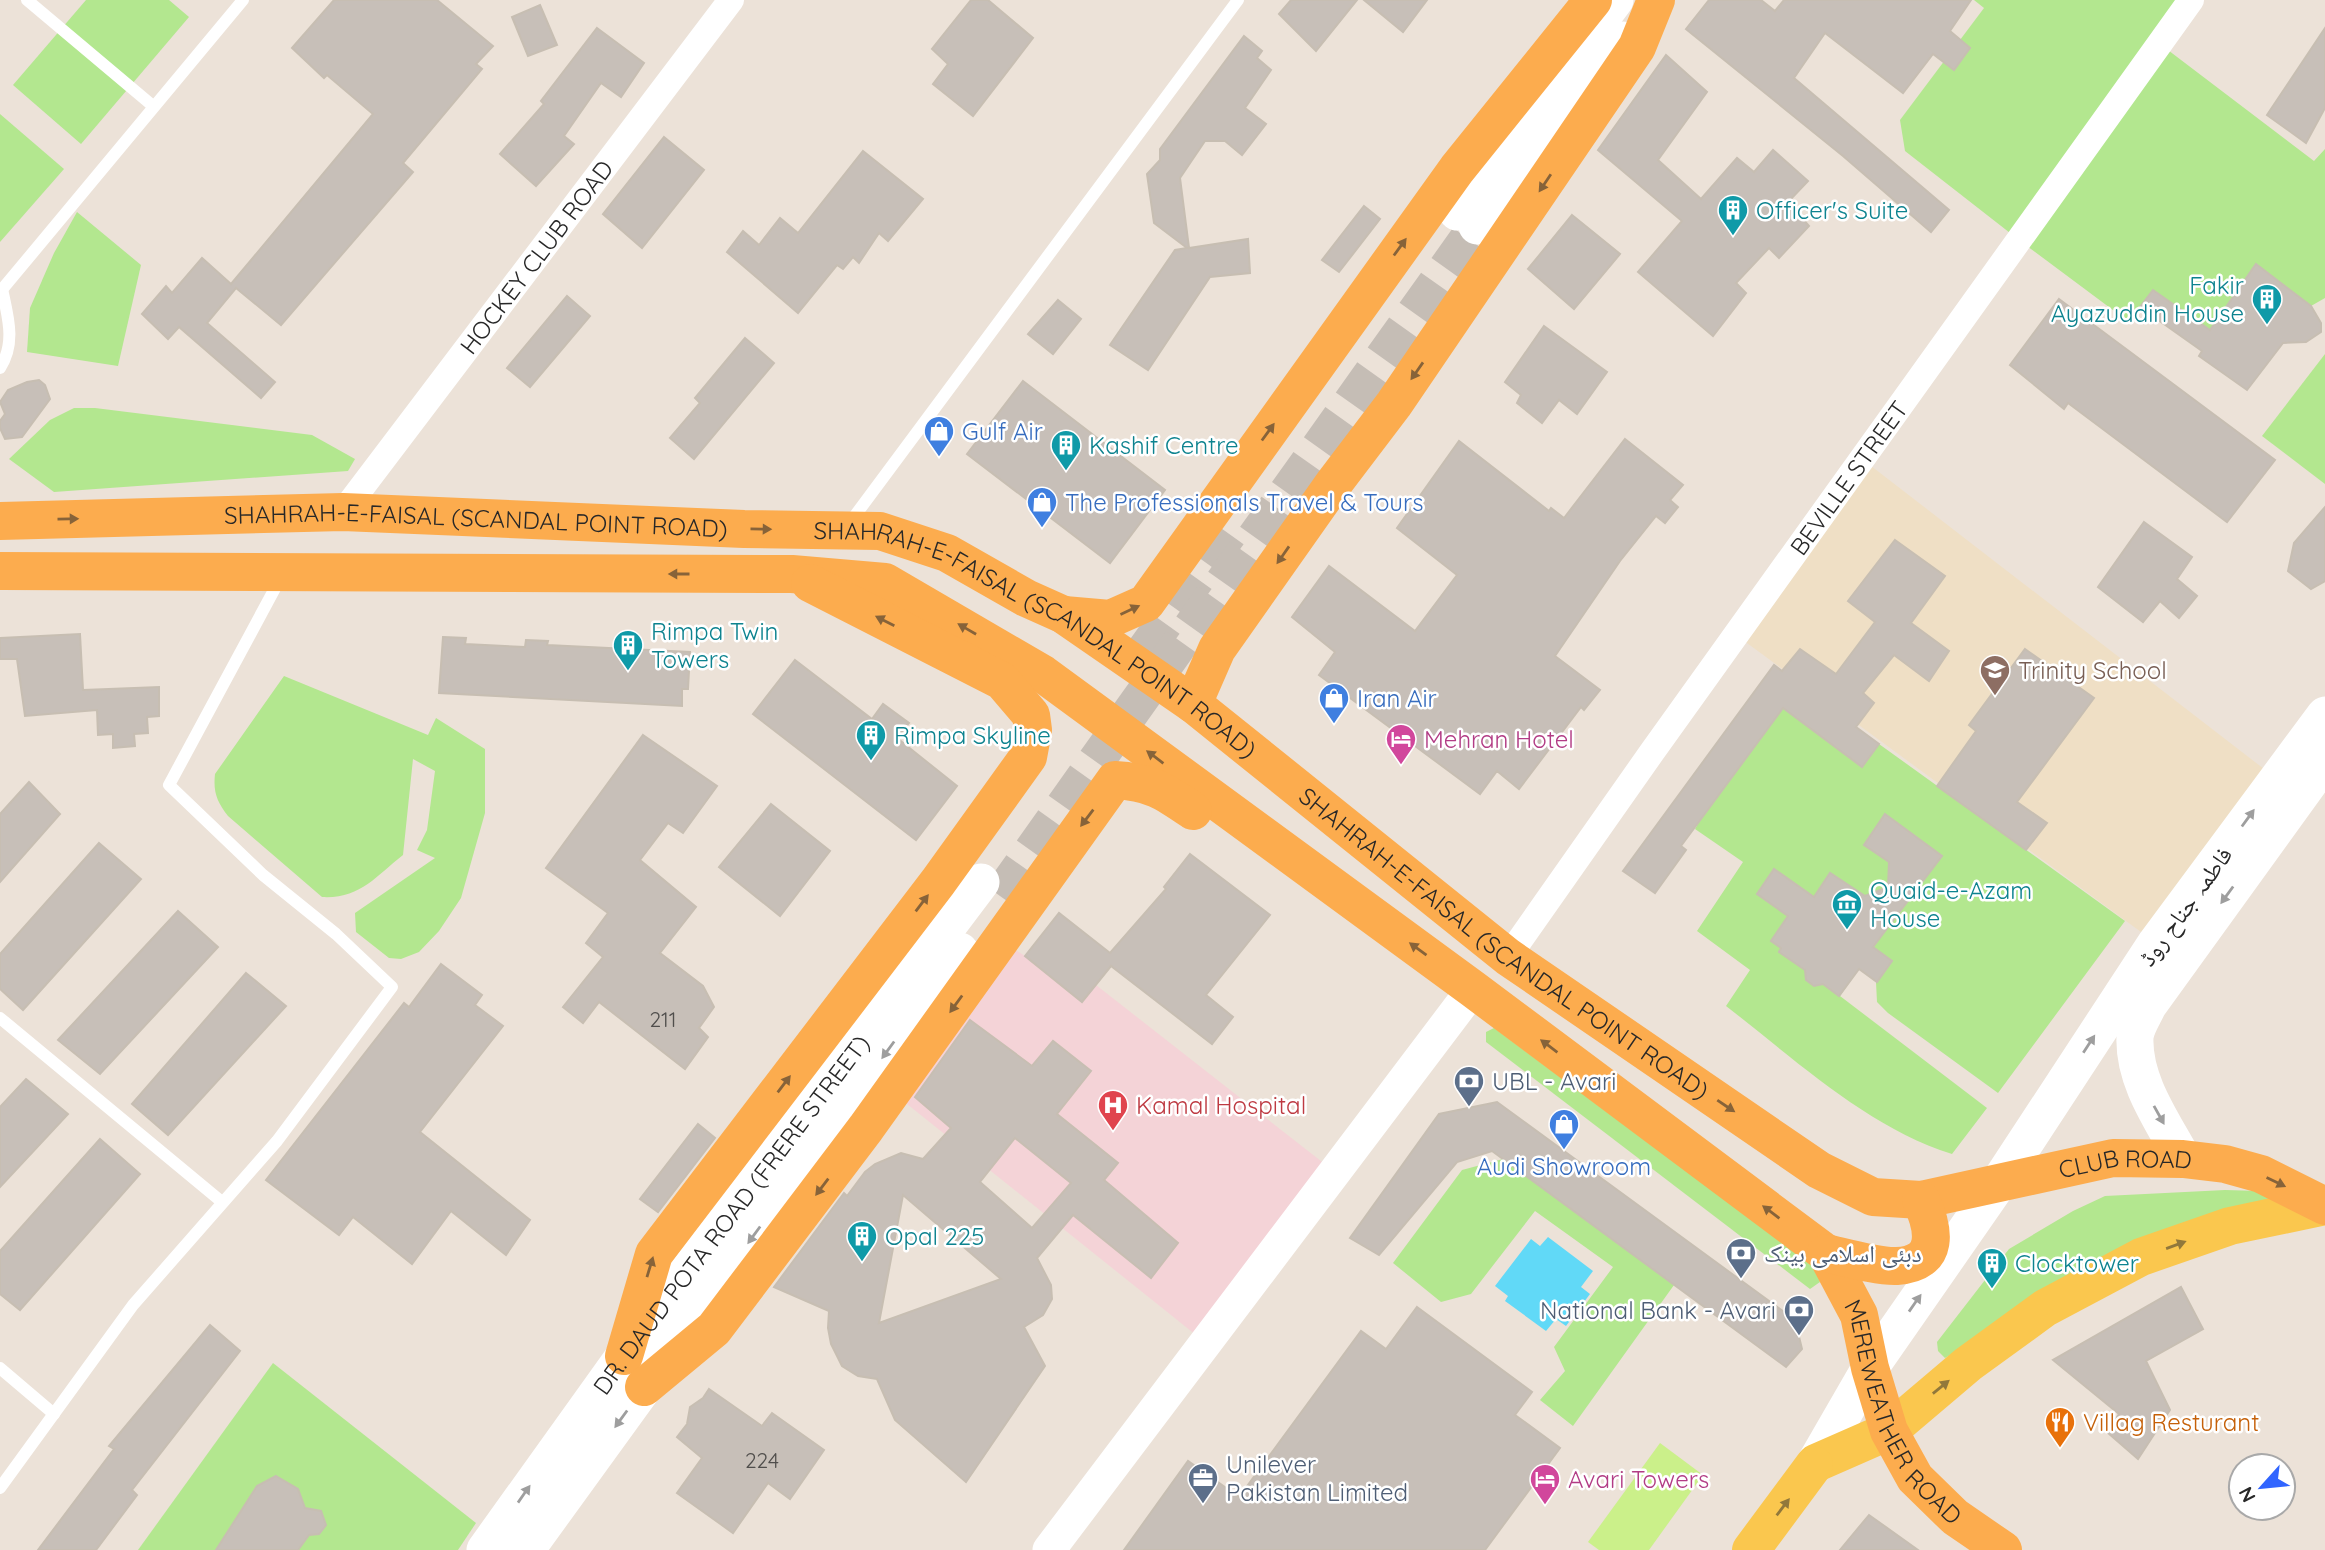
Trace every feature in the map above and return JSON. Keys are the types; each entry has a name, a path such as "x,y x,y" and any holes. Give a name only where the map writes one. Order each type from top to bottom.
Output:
{"highway":[{"path":"1064,615 1110,619 1146,603 1457,169 1593,0"},
{"path":"1193,704 1217,649 1394,404 1637,47 1655,0"},
{"name":"SHAHRAH-E-FAISAL (SCANDAL POINT ROAD)","path":"2,518 343,512 880,531 947,554 1026,598 1064,615 1193,704 1508,957 1819,1170 1873,1197 1921,1200"},
{"name":"SHAHRAH-E-FAISAL (SCANDAL POINT ROAD)","path":"0,571 792,574 885,582 1043,674 1473,989 1825,1253"},
{"path":"634,1371 654,1254 930,893 1028,757 1033,730 1031,715 1002,681 792,574"},
{"path":"634,1371 714,1329 866,1128 1115,780 1115,757 1107,741 1061,716 1031,715"},
{"path":"1115,780 1135,781 1161,789 1228,836 1329,886"},
{"name":"CLUB ROAD","path":"1921,1200 2113,1158 2183,1159 2225,1164 2260,1174 2325,1206"},
{"path":"1825,1253 1895,1266 1912,1263 1924,1254 1932,1241 1931,1223 1921,1200"},
{"name":"MEREWEATHER ROAD","path":"1825,1253 1858,1315 1889,1431 1916,1478 1955,1517 2003,1550"}],"main road":[{"path":"1615,0 1467,219 1655,0"},
{"name":"فاطمہ جناح روڈ","path":"1815,1464 1870,1368 1998,1184 2155,943 2325,715"},
{"name":"فاطمہ جناح روڈ","path":"2183,1159 2151,1101 2139,1068 2135,1034 2148,1006 2325,761"},
{"name":"DR. DAUD POTA ROAD (FRERE STREET)","path":"485,1550 634,1371 990,889"},
{"path":"1751,1550 1815,1464 1889,1431 1957,1373 2045,1308 2141,1257 2230,1226 2325,1206"},
{"name":"DR. DAUD POTA ROAD (FRERE STREET)","path":"526,1550 634,1371"}],"street":[{"name":"HOCKEY CLUB ROAD","path":"343,512 731,0"},
{"name":"BEVILLE STREET","path":"1508,957 2191,0"},
{"path":"1049,1550 1473,989"}],"lane":[{"path":"27,0 153,107"},
{"path":"0,368 10,350 10,331 1,290 243,0"},
{"path":"844,531 1238,0"},
{"path":"0,1488 133,1305 276,1141 392,987 336,934 263,875 169,785 284,572"},
{"path":"0,1018 222,1202"},
{"path":"0,1368 54,1414"}],"shaded area":[{"name":"Trinity School","path":"1862,459 2277,779 2156,943 1736,635"},
{"name":"Kamal Hospital","path":"1002,941 1082,1002 1096,985 1335,1172 1206,1343 892,1092"}],"green space":[{"path":"86,0 169,0 189,17 81,144 13,85"},
{"path":"1974,0 2191,0 2160,44 2314,161 2325,149 2325,298 2311,306 2256,264 2210,330 2153,291 2129,322 1905,151 1900,120 1984,8"},
{"path":"0,114 64,169 0,242"},
{"path":"77,212 141,265 118,366 27,352 30,308 54,253"},
{"path":"2325,354 2325,484 2262,436"},
{"path":"74,408 95,408 312,435 355,459 348,471 54,492 9,459 50,420"},
{"path":"284,676 428,735 436,718 485,749 485,813 461,898 439,931 419,952 401,959 389,958 356,932 355,913 435,858 417,850 427,830 435,771 413,759 403,855 366,885 335,897 322,897 228,816 219,801 215,792 215,774"},
{"path":"1783,708 1862,767 1879,744 2125,921 1998,1093 1888,1013 1877,1002 1876,982 1859,969 1840,996 1987,1108 1952,1154 1921,1142 1862,1110 1726,1006 1750,970 1697,931 1743,862 1695,829"},
{"path":"1494,1028 1814,1266 1820,1282 1810,1289 1486,1042 1486,1032"},
{"path":"1503,1159 1674,1285 1573,1426 1540,1400 1565,1371 1554,1347 1613,1267 1535,1211 1471,1294 1441,1302 1393,1263 1462,1170"},
{"path":"2225,1190 2259,1191 2325,1201 2173,1231 1945,1358 1938,1351 1937,1342 2009,1249 2073,1211 2105,1196"},
{"path":"273,1363 476,1523 458,1550 138,1550"},
{"path":"1660,1443 1703,1475 1649,1550 1599,1550 1588,1542"}],"water":[{"path":"1548,1237 1593,1271 1581,1287 1590,1294 1566,1326 1556,1319 1546,1331 1505,1301 1508,1296 1495,1286 1531,1239 1540,1246"}],"building":[{"path":"334,0 437,0 493,46 476,64 482,69 403,163 413,172 281,325 236,288 207,323 275,382 261,398 179,327 168,339 142,314 166,286 172,293 202,258 231,284 373,114 327,75 324,78 292,48"},
{"path":"971,0 988,0 1033,38 973,116 933,84 948,64 932,49"},
{"path":"1291,0 1357,0 1316,51 1279,14"},
{"path":"1364,0 1427,0 1403,32"},
{"path":"1709,0 1761,0 1775,11 1784,0 1971,0 1950,31 1970,48 1954,70 1933,54 1903,93 1825,33 1794,78 1949,210 1931,232 1843,156 1686,29"},
{"path":"540,5 557,45 528,56 512,17"},
{"path":"597,28 644,63 621,97 601,83 564,136 574,144 536,186 500,154 544,104 541,101"},
{"path":"2325,28 2325,108 2306,143 2267,115"},
{"path":"1244,36 1262,51 1257,58 1271,70 1245,108 1266,124 1242,155 1225,141 1205,141 1180,178 1189,248 1248,239 1250,273 1210,277 1148,370 1110,345 1175,250 1187,248 1154,223 1147,174 1160,160 1160,149"},
{"name":"Officer's Suite","path":"1666,55 1707,92 1658,160 1701,199 1737,158 1754,172 1773,150 1808,181 1788,202 1809,226 1779,258 1769,248 1736,283 1746,293 1713,336 1638,272 1682,221 1598,150"},
{"path":"664,137 704,170 642,248 603,214"},
{"path":"863,151 923,199 888,241 879,233 859,263 853,257 843,269 837,265 798,313 727,252 743,231 759,245 780,218 798,233"},
{"path":"1364,206 1380,219 1339,272 1322,260"},
{"path":"1572,215 1620,254 1574,309 1528,269"},
{"name":"Fakir Ayazuddin House","path":"2256,264 2311,306 2321,323 2321,332 2306,342 2283,343 2247,390 2199,356 2202,351 2140,307 2153,290 2210,330"},
{"path":"567,296 590,316 530,387 507,368"},
{"path":"2059,299 2275,460 2227,522 2068,403 2064,409 2010,365"},
{"path":"1058,300 1081,319 1053,354 1028,334"},
{"path":"1544,326 1607,372 1577,414 1559,400 1542,423 1517,403 1521,395 1505,382"},
{"path":"745,338 774,363 694,459 670,438 700,403 695,398"},
{"path":"39,380 45,385 50,399 22,437 5,439 0,428 0,421 5,414 0,402 8,390"},
{"name":"Kashif Centre","path":"1023,381 1165,490 1110,563 967,454"},
{"path":"1625,439 1683,485 1670,500 1678,507 1665,523 1656,516 1620,561 1555,656 1600,690 1584,710 1581,707 1519,789 1497,771 1480,794 1319,675 1335,652 1292,617 1329,566 1415,631 1457,575 1397,528 1459,441 1549,511 1551,508 1564,518"},
{"path":"2325,507 2325,581 2311,589 2288,571 2294,543"},
{"path":"2144,522 2192,557 2177,579 2197,596 2179,618 2160,601 2143,622 2098,587"},
{"path":"1895,540 1945,576 1911,623 1949,651 1929,681 1894,655 1863,693 1874,703 1856,727 1879,744 1862,767 1783,708 1681,846 1686,850 1655,893 1623,871 1774,665 1782,671 1800,649 1836,674 1875,622 1848,601"},
{"path":"80,634 83,690 159,687 159,716 147,717 148,733 134,734 135,746 113,748 113,734 98,735 97,710 25,716 17,659 0,659 0,638"},
{"name":"Rimpa Twin Towers","path":"443,637 466,638 465,644 525,647 526,640 548,641 547,645 690,652 688,689 682,689 682,706 439,693"},
{"path":"2025,649 2094,698 2017,802 2047,823 2026,850 1937,786 1976,731 1969,725"},
{"name":"Rimpa Skyline","path":"795,660 872,719 883,704 909,723 897,738 957,786 916,840 753,714"},
{"path":"643,735 717,786 683,833 668,823 640,860 696,907 660,953 703,986 714,1007 699,1028 708,1037 685,1069 599,1002 583,1023 563,1007 603,957 586,943 608,913 546,868"},
{"path":"29,782 60,814 0,882 0,814"},
{"path":"771,804 830,851 780,916 719,867"},
{"path":"1885,814 1942,856 1873,947 1892,961 1877,982 1859,969 1839,996 1823,984 1814,986 1806,980 1805,970 1779,952 1781,948 1771,941 1788,916 1757,894 1774,869 1814,897 1830,873 1865,896 1888,887 1889,862 1864,845"},
{"path":"99,843 141,879 23,1010 0,989 0,954"},
{"path":"1190,854 1270,915 1206,995 1233,1017 1212,1044 1111,966 1082,1002 1025,956 1059,913 1110,953 1166,889 1164,887"},
{"path":"178,911 218,947 100,1074 58,1040"},
{"path":"441,964 482,995 475,1005 503,1026 420,1132 530,1220 506,1255 451,1211 412,1264 353,1217 339,1235 266,1180 404,1003 409,1007"},
{"path":"246,973 286,1006 168,1135 132,1104"},
{"path":"970,1020 1032,1066 1053,1041 1091,1071 1057,1114 1118,1163 1104,1180 1178,1243 1151,1278 1073,1215 1037,1258 1051,1285 1052,1299 1043,1315 1024,1327 1045,1366 966,1482 895,1420 877,1379 858,1376 842,1366 831,1344 829,1311 774,1287 844,1193 847,1196 865,1172 875,1164 901,1153 923,1159 951,1128 915,1097","holes":["1015,1138 1071,1183 1032,1228 980,1182","903,1195 1001,1279 879,1323"]},
{"path":"26,1079 68,1114 0,1187 0,1107"},
{"path":"1497,1102 1795,1320 1802,1349 1786,1367 1492,1151 1457,1162 1379,1255 1350,1238 1439,1114"},
{"path":"698,1124 715,1138 658,1212 640,1199"},
{"path":"100,1139 140,1174 20,1310 0,1294 0,1251"},
{"path":"2181,1287 2203,1329 2146,1361 2170,1410 2138,1459 2107,1432 2119,1414 2053,1360"},
{"path":"1417,1307 1532,1392 1515,1415 1560,1448 1485,1550 1124,1550 1188,1461 1239,1497 1361,1331 1386,1349"},
{"path":"210,1325 240,1351 132,1490 137,1495 96,1550 38,1550 114,1449 109,1446"},
{"path":"709,1389 762,1426 772,1413 824,1450 790,1499 768,1483 733,1533 677,1493 702,1458 677,1437 687,1424 690,1407 703,1398"},
{"path":"276,1476 298,1489 305,1508 321,1511 326,1525 319,1534 309,1535 298,1550 216,1550 257,1486"},
{"path":"1869,1515 1918,1550 1840,1550"}],"tunnel":[{"path":"1000,896 1477,226"},
{"path":"1143,653 1236,523"}],"place":[{"name":"Officer's Suite","path":"1733,237"},
{"name":"Fakir Ayazuddin House","path":"2267,326"},
{"name":"Gulf Air","path":"939,458"},
{"name":"Kashif Centre","path":"1066,472"},
{"name":"The Professionals Travel & Tours","path":"1042,529"},
{"name":"Rimpa Twin Towers","path":"628,672"},
{"name":"Trinity School","path":"1995,697"},
{"name":"Iran Air","path":"1334,725"},
{"name":"Rimpa Skyline","path":"871,762"},
{"name":"Mehran Hotel","path":"1401,766"},
{"name":"Quaid-e-Azam House","path":"1847,931"},
{"name":"UBL - Avari","path":"1469,1108"},
{"name":"Kamal Hospital","path":"1113,1132"},
{"name":"Audi Showroom","path":"1564,1151"},
{"name":"Opal 225","path":"862,1263"},
{"name":"دبئی اسلامی بینک","path":"1741,1280"},
{"name":"Clocktower","path":"1992,1290"},
{"name":"National Bank - Avari","path":"1799,1337"},
{"name":"Villag Resturant","path":"2060,1449"},
{"name":"Unilever Pakistan Limited","path":"1203,1505"},
{"name":"Avari Towers","path":"1545,1506"}]}
